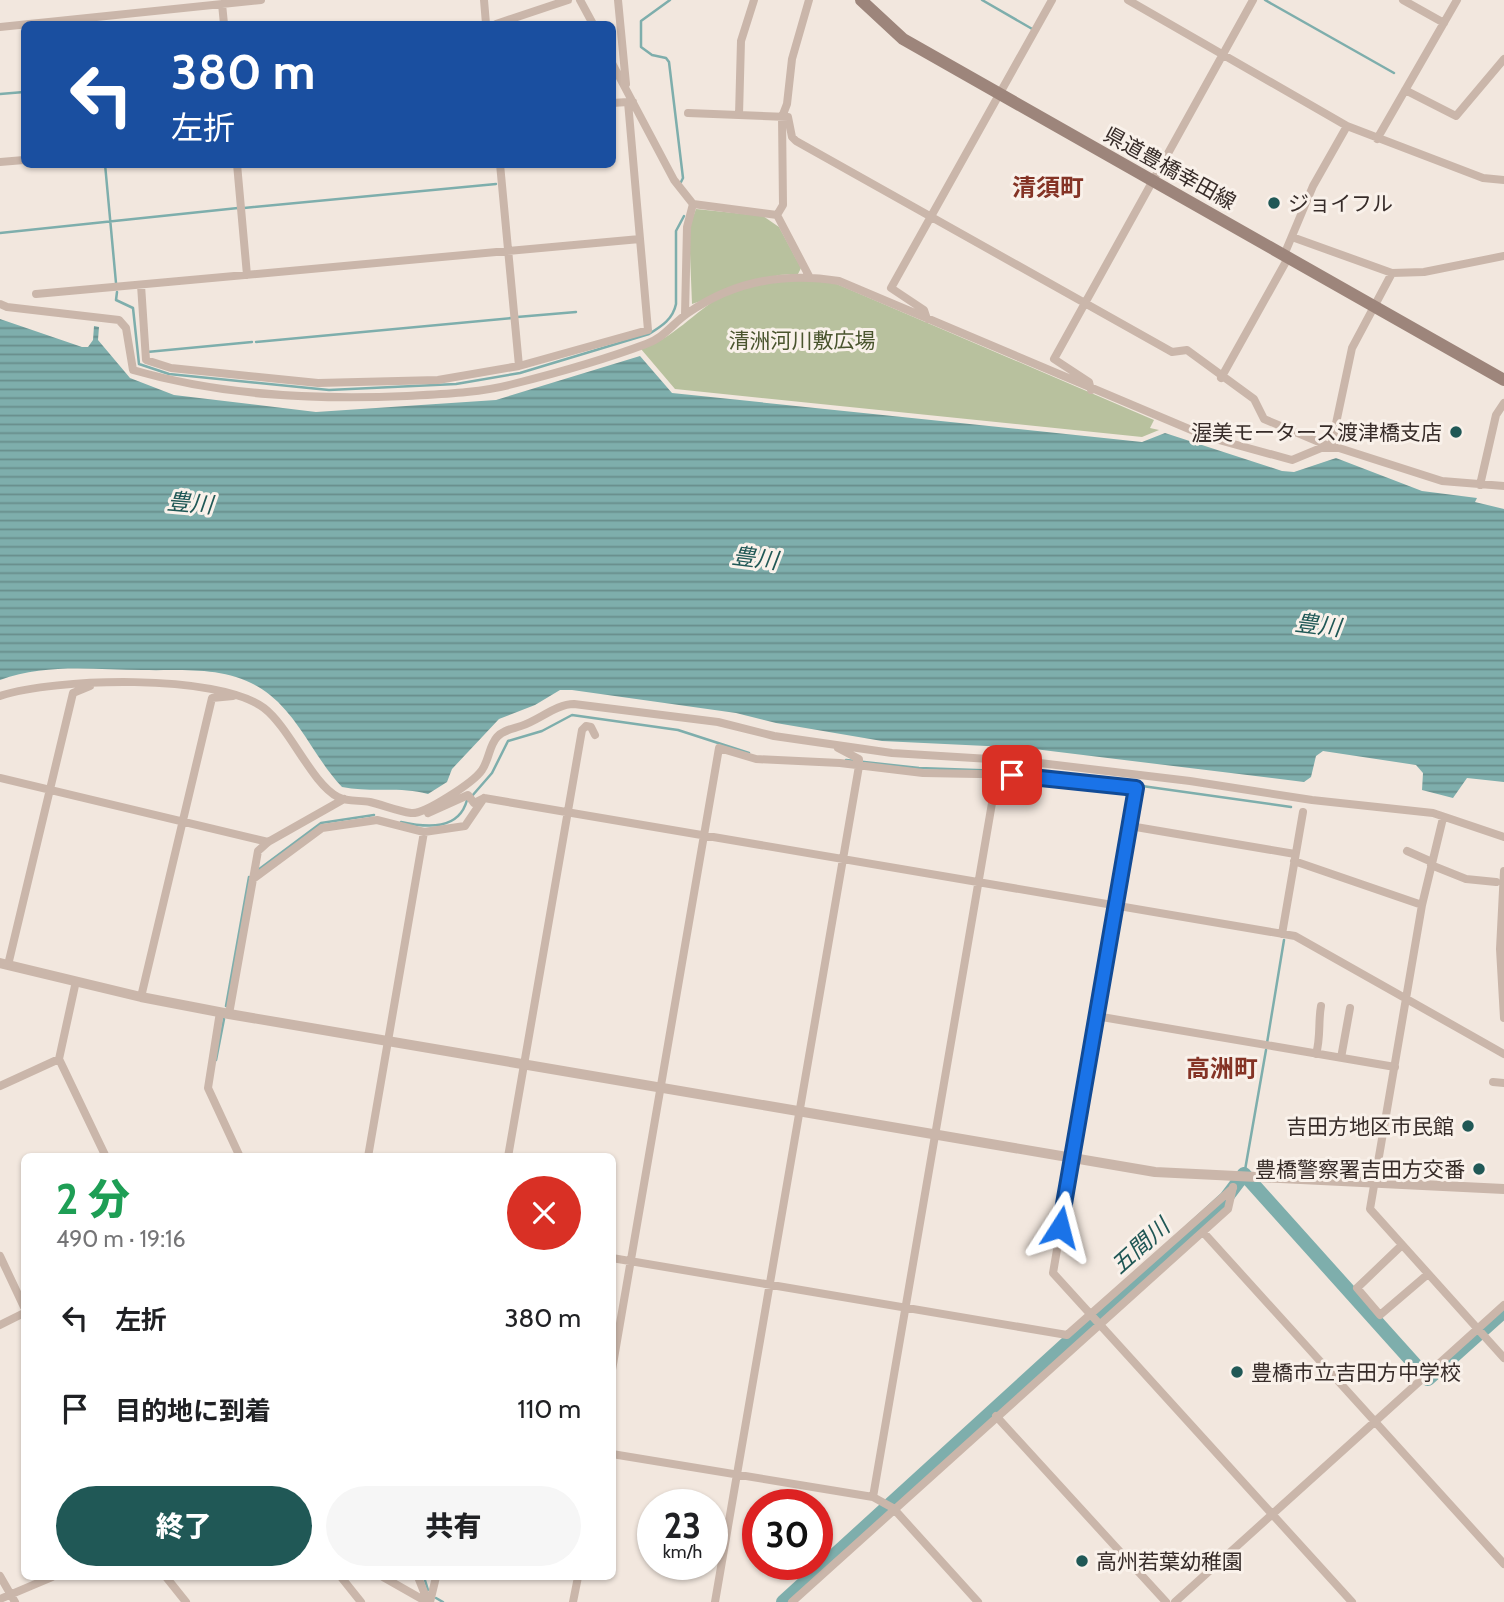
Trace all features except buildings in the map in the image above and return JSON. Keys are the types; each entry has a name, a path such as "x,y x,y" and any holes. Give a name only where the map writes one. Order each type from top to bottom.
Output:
{"main road":[{"name":"県道豊橋幸田線","path":"861,0 903,39 1504,380"}],"street":[{"path":"58,21 261,0"},
{"path":"484,0 486,21"},
{"path":"505,21 568,0"},
{"path":"580,0 591,21"},
{"path":"618,0 626,89"},
{"path":"739,115 741,41 754,0"},
{"path":"777,215 783,205 782,117 787,103 792,59 809,0"},
{"path":"927,318 924,310 891,288 1052,0"},
{"path":"1128,0 1347,126 1483,178 1504,180"},
{"path":"1091,390 1089,382 1054,359 1253,0"},
{"path":"1403,0 1444,23"},
{"path":"1377,139 1457,0"},
{"path":"222,4 224,21"},
{"path":"0,27 21,25"},
{"path":"1405,90 1456,116 1504,59"},
{"path":"616,70 630,102 674,180 693,204 777,215"},
{"path":"616,103 630,102"},
{"path":"141,285 146,360 171,368 339,384 457,379 519,366 648,330 630,102"},
{"path":"688,113 788,117 792,137 796,141 1172,352 1187,350 1221,378 1254,399 1264,419 1331,447 1442,481 1504,486"},
{"path":"1221,378 1286,257 1313,186 1347,126"},
{"path":"0,162 21,160"},
{"path":"237,168 247,275"},
{"path":"500,168 519,366"},
{"path":"685,315 687,227 693,204"},
{"path":"777,215 809,276"},
{"path":"1292,237 1392,272 1424,272 1504,256"},
{"path":"36,293 640,239"},
{"path":"1331,447 1352,348 1376,307 1392,272"},
{"path":"0,304 6,307 119,320 126,328 133,370 174,382 331,399 461,392 513,384 651,342 685,315 737,287 779,277 809,276 839,281 1091,390 1208,437 1273,457 1292,460 1331,447"},
{"path":"1480,485 1496,415 1504,403"},
{"path":"97,683 73,693 4,964 141,997 225,1013 1183,1176 1234,1183 1374,1184 1504,1189"},
{"path":"0,696 50,684 202,685 239,695 262,707 274,718 335,795 344,799 426,814 470,798 474,803 484,798 1295,936 1504,1054"},
{"path":"141,997 212,698 239,695"},
{"path":"417,813 478,775 499,735 538,720 566,704 718,722 774,736 892,754 1023,761 1138,774 1312,800 1433,813 1504,837"},
{"path":"509,1153 582,730 586,726 591,727 595,736"},
{"path":"838,745 838,749 859,763"},
{"path":"616,1347 719,748 756,759 859,763 923,773 997,774 1136,788 1053,1273 1352,1602"},
{"path":"715,1602 859,763"},
{"path":"873,1497 997,774"},
{"path":"0,778 268,842"},
{"path":"253,879 322,828 377,820 425,832 465,826 484,798"},
{"path":"238,1153 208,1088 258,851 268,842 344,799"},
{"path":"1282,934 1303,812"},
{"path":"1443,818 1422,905 1370,1209 1504,1358"},
{"path":"1130,826 1295,858 1422,905"},
{"path":"369,1153 425,832"},
{"path":"1407,851 1465,879 1496,882"},
{"path":"1504,870 1500,949 1504,1018"},
{"path":"76,981 59,1059 104,1153"},
{"path":"1316,1054 1321,1036 1321,1006"},
{"path":"1341,1058 1350,1008"},
{"path":"1096,1016 1395,1066"},
{"path":"0,1086 59,1059"},
{"path":"1493,1082 1504,1083"},
{"path":"616,1259 1067,1335 1095,1319 1228,1209 1234,1183"},
{"path":"792,1602 891,1507 996,1416 1234,1183"},
{"path":"1203,1231 1504,1564"},
{"path":"1402,1245 1357,1288 1380,1315 1428,1274"},
{"path":"0,1256 21,1301"},
{"path":"1175,1602 1504,1305"},
{"path":"0,1325 21,1314"},
{"path":"996,1416 1166,1602"},
{"path":"616,1455 873,1497 891,1507 978,1602"},
{"path":"0,1576 15,1602"},
{"path":"0,1599 44,1580"},
{"path":"168,1580 186,1602"},
{"path":"343,1580 361,1602"},
{"path":"388,1580 428,1602"},
{"path":"419,1580 428,1602"},
{"path":"428,1602 435,1580"},
{"path":"573,1602 577,1580"}],"green space":[{"name":"清洲河川敷広場","path":"696,209 763,216 779,227 801,268 798,274 779,275 692,304 689,228"},
{"name":"清洲河川敷広場","path":"792,278 832,282 1154,420 1150,428 1159,430 1142,437 675,389 641,349 663,339 723,295"}],"water":[{"name":"豊川","path":"0,319 82,347 88,347 93,340 94,326 99,327 98,340 130,378 174,395 316,412 496,400 640,356 672,393 1142,442 1165,433 1282,471 1294,472 1336,458 1422,491 1477,498 1475,502 1504,509 1504,782 1467,778 1453,798 1422,790 1423,773 1416,765 1323,751 1316,756 1311,777 1304,782 1026,748 882,741 776,723 736,713 560,690 535,705 499,719 452,769 447,782 428,794 407,790 342,787 281,705 256,685 241,679 192,670 53,669 0,680"}],"waterway":[{"path":"670,0 641,21 641,47 652,55 666,58 669,62 683,178 681,182"},
{"path":"982,0 1034,30"},
{"path":"1265,0 1394,73"},
{"path":"0,94 21,92"},
{"path":"105,168 116,283"},
{"path":"244,208 496,184"},
{"path":"0,233 238,208"},
{"path":"117,292 116,300 133,308 139,364 169,374 329,390 456,384 520,373 649,334 658,328 670,318 675,309 676,231 684,216"},
{"path":"517,317 576,312"},
{"path":"256,342 512,318"},
{"path":"147,352 252,342"},
{"path":"472,796 492,773 508,741 542,731 572,715 678,730 749,753"},
{"path":"846,760 919,768 1004,771"},
{"path":"1135,785 1291,807"},
{"path":"401,822 432,826 450,822 463,810 467,800"},
{"path":"258,870 321,823 374,815"},
{"path":"226,1006 249,877"},
{"path":"1267,1043 1284,940"},
{"path":"216,1060 224,1019"},
{"path":"1245,1170 1266,1050"},
{"name":"五間川","path":"783,1602 1226,1198 1244,1174 1428,1379 1504,1311"},
{"path":"425,1580 428,1590"},
{"path":"436,1598 443,1602"}],"place":[{"name":"ジョイフル","path":"1274,203"},
{"name":"渥美モータース渡津橋支店","path":"1456,432"},
{"name":"吉田方地区市民館","path":"1468,1126"},
{"name":"豊橋警察署吉田方交番","path":"1479,1169"},
{"name":"豊橋市立吉田方中学校","path":"1237,1372"},
{"name":"高州若葉幼稚園","path":"1082,1561"}],"district":[{"name":"清須町","path":"1048,187"},
{"name":"高洲町","path":"1222,1068"}],"route":[{"path":"1012,775 1136,788 1060,1227"}]}
